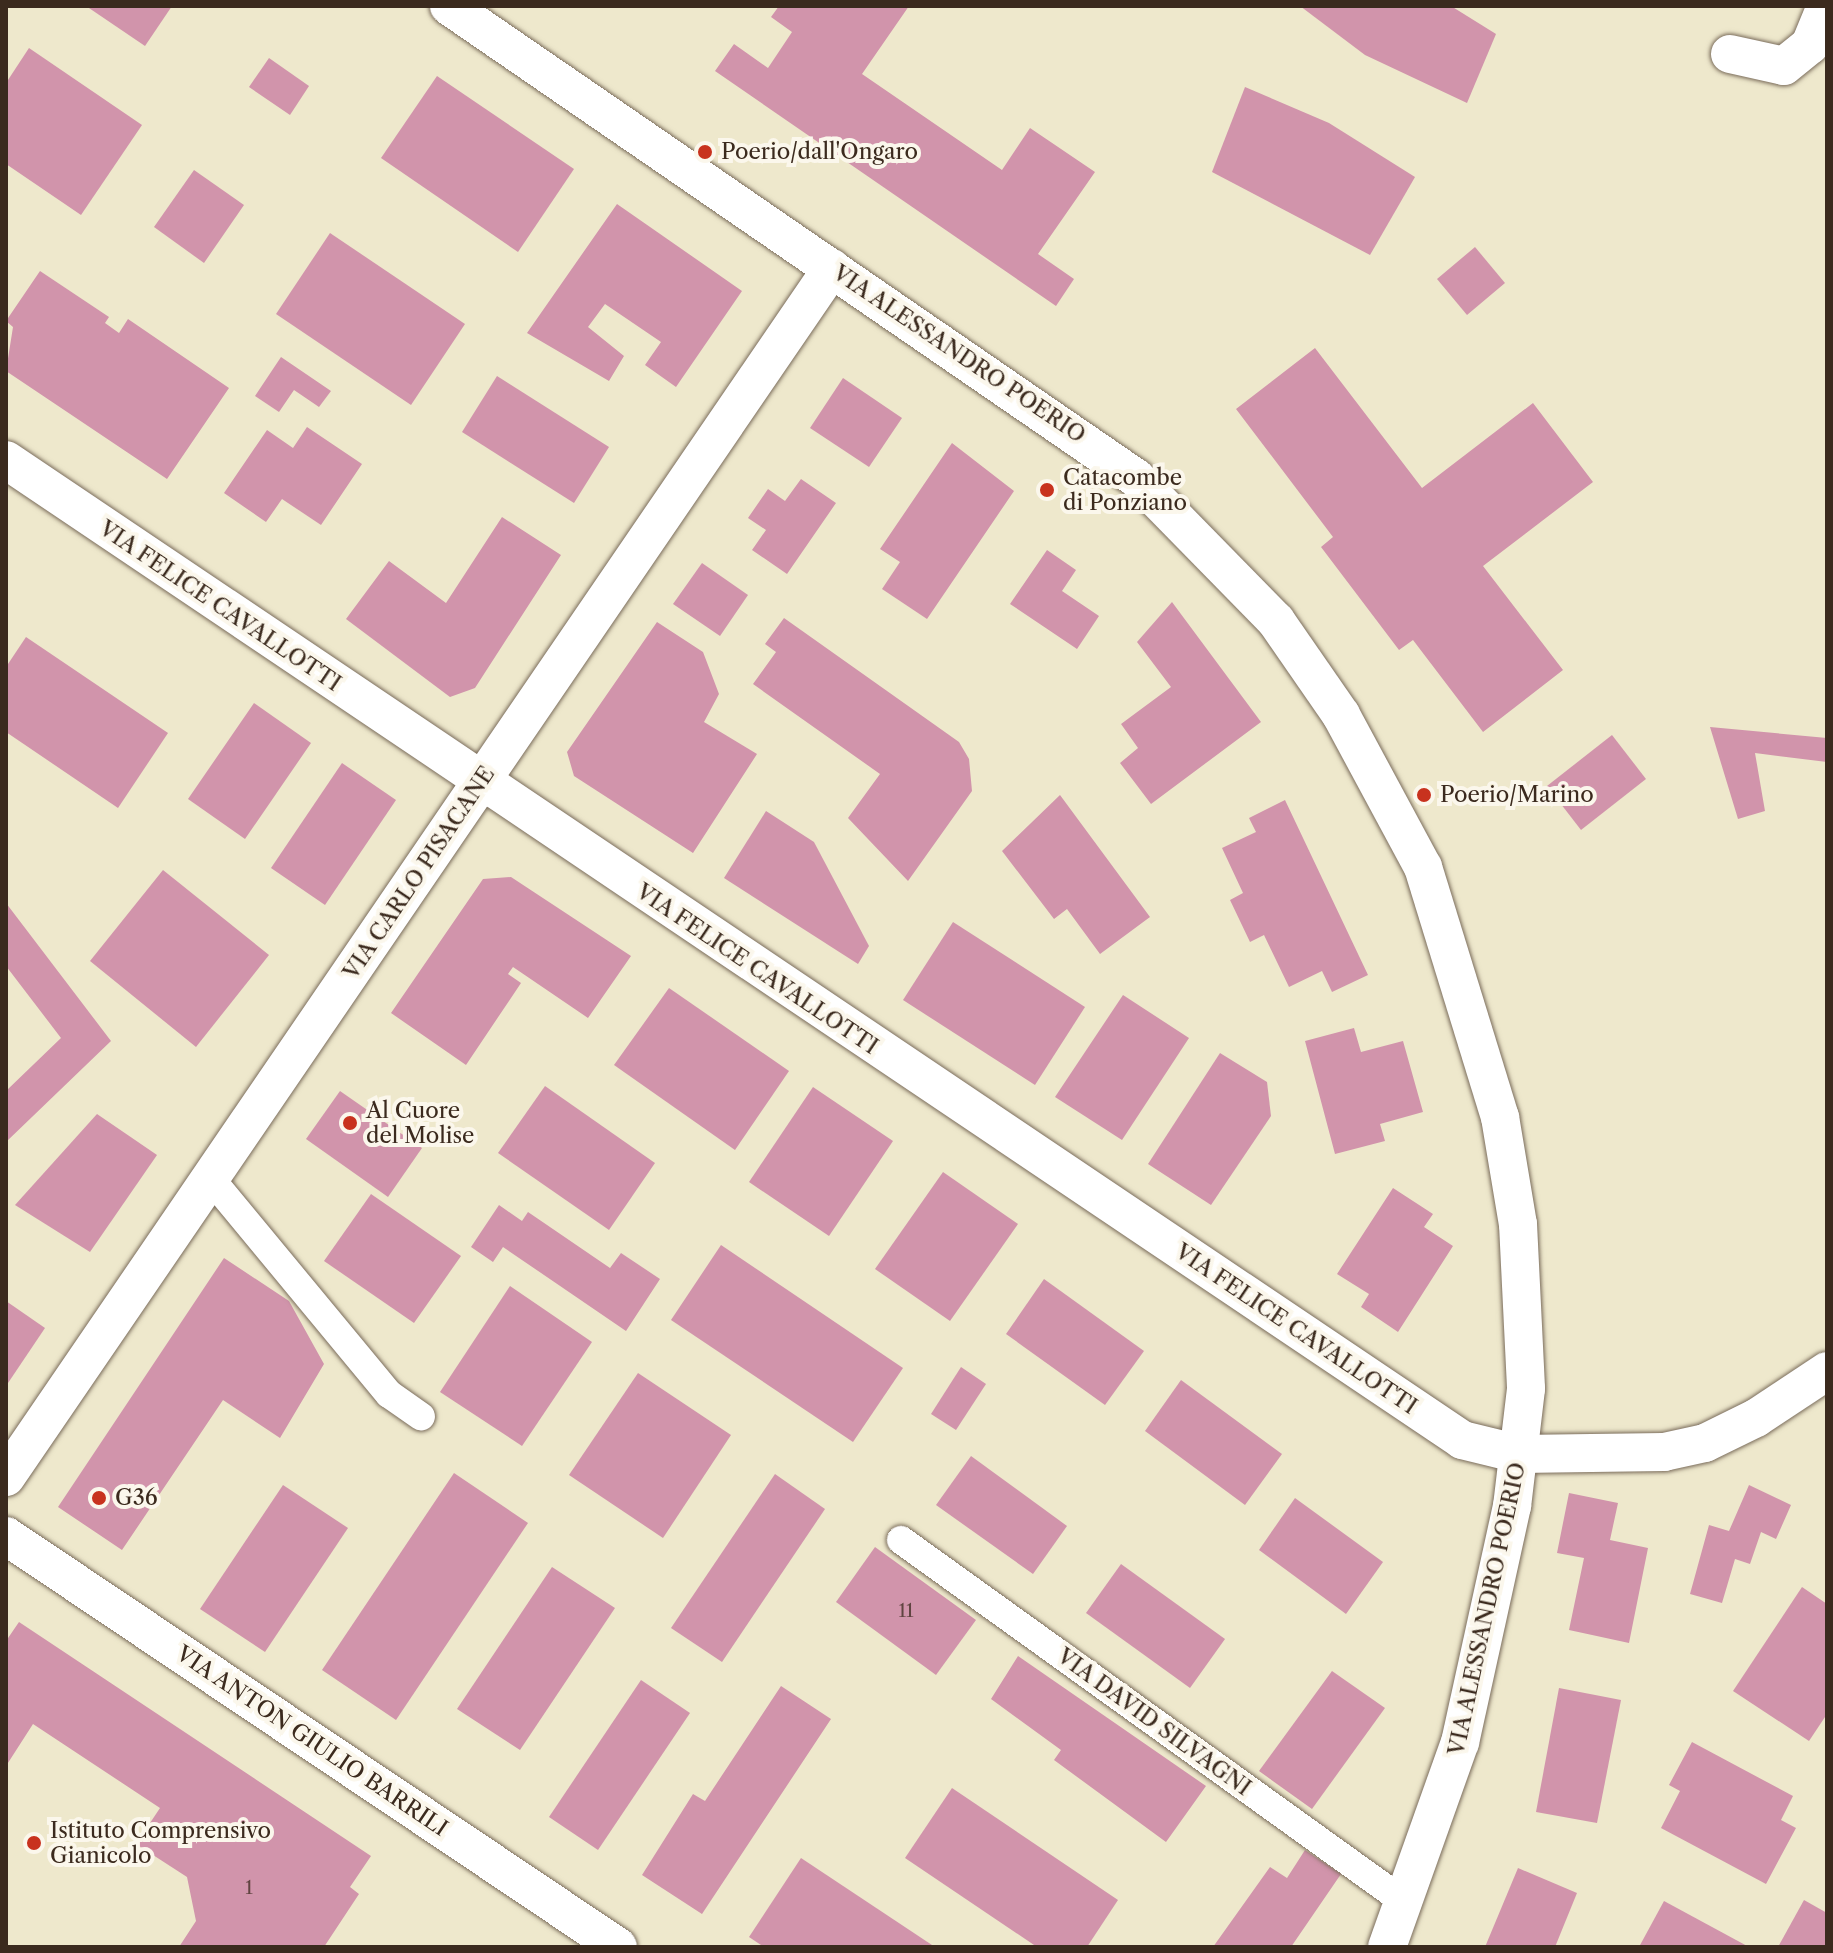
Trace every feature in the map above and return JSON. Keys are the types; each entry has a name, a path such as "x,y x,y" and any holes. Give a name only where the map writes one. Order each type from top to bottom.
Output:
{"street":[{"name":"VIA ALESSANDRO POERIO","path":"449,6 1136,478 1276,621 1349,729 1444,918 1500,1117 1525,1304 1519,1454 1460,1742 1406,1903 1387,1947"},
{"path":"1730,54 1784,66 1810,45 1826,6"},
{"name":"VIA CARLO PISACANE","path":"6,1477 832,268"},
{"name":"VIA FELICE CAVALLOTTI","path":"6,460 480,783 1462,1440 1519,1454 1617,1458 1705,1443 1827,1371"},
{"path":"211,1179 389,1394 421,1416"},
{"name":"VIA ANTON GIULIO BARRILI","path":"6,1536 618,1947"},
{"name":"VIA DAVID SILVAGNI","path":"901,1540 1406,1903"}],"building":[{"path":"86,6 172,6 145,46"},
{"path":"779,6 909,6 862,74 1002,170 1030,128 1095,172 1038,254 1074,279 1056,306 715,71 734,44 768,68 792,32 771,17"},
{"path":"1300,6 1451,6 1496,34 1467,103 1365,55"},
{"path":"29,48 142,125 81,215 6,164 6,83"},
{"path":"269,58 309,86 290,115 249,87"},
{"path":"437,76 574,169 518,252 381,158"},
{"path":"1245,87 1329,123 1415,177 1370,255 1212,172"},
{"path":"194,170 244,205 204,263 154,227"},
{"path":"617,204 742,291 676,387 645,365 661,342 605,304 588,327 624,356 609,381 527,333"},
{"path":"330,233 465,324 411,405 276,314"},
{"path":"1475,247 1505,283 1467,315 1437,279"},
{"path":"40,271 109,317 105,323 119,333 128,319 229,388 167,479 6,371 13,327 6,321"},
{"path":"1315,348 1422,488 1533,403 1593,482 1483,566 1563,670 1483,732 1413,640 1399,650 1321,547 1333,537 1236,409"},
{"path":"281,357 331,391 319,407 294,390 279,412 255,396"},
{"path":"497,376 609,447 574,503 462,432"},
{"path":"843,378 902,418 869,467 810,428"},
{"path":"307,427 362,464 321,525 282,499 266,522 224,493 267,430 293,448"},
{"path":"952,443 1014,491 927,619 882,589 900,562 880,549"},
{"path":"801,479 836,503 787,574 752,550 766,530 748,518 768,489 785,501"},
{"path":"502,517 561,555 475,688 450,697 346,619 389,561 446,603"},
{"path":"1047,550 1076,570 1062,591 1099,616 1077,649 1010,604"},
{"path":"702,563 748,595 720,636 673,604"},
{"path":"1172,602 1261,722 1151,804 1120,763 1138,748 1121,724 1171,687 1137,642"},
{"path":"784,618 959,742 969,759 972,791 908,881 848,818 880,774 753,684 776,652 765,644"},
{"path":"657,622 703,652 719,694 704,722 757,754 693,853 574,776 567,752"},
{"path":"26,637 168,733 118,808 6,732 6,667"},
{"path":"254,703 311,743 245,839 188,799"},
{"path":"1710,727 1827,738 1827,762 1755,753 1765,811 1738,819"},
{"path":"1612,735 1646,779 1581,830 1547,786"},
{"path":"342,763 396,800 325,905 271,868"},
{"path":"1060,795 1150,917 1100,954 1067,909 1054,919 1002,851"},
{"path":"1285,800 1368,975 1332,992 1322,971 1289,987 1264,935 1250,942 1230,900 1243,893 1222,848 1256,832 1249,818"},
{"path":"766,811 814,842 869,946 858,964 724,878"},
{"path":"163,870 269,955 196,1047 90,961"},
{"path":"511,877 631,956 588,1018 513,967 508,974 521,983 466,1065 391,1013 483,879"},
{"path":"6,903 111,1041 6,1142 6,1091 61,1038 6,966"},
{"path":"953,922 1085,1007 1035,1085 903,1000"},
{"path":"669,988 789,1071 735,1150 614,1065"},
{"path":"1123,995 1189,1038 1122,1140 1055,1097"},
{"path":"1354,1028 1361,1052 1403,1041 1423,1112 1380,1124 1385,1141 1335,1154 1305,1041"},
{"path":"1220,1053 1267,1082 1271,1116 1211,1205 1148,1164"},
{"path":"545,1086 655,1163 609,1230 498,1153"},
{"path":"813,1087 893,1141 829,1236 749,1182"},
{"path":"340,1091 422,1148 388,1197 306,1139"},
{"path":"97,1114 157,1155 90,1252 15,1205"},
{"path":"943,1172 1018,1224 950,1321 875,1269"},
{"path":"1393,1188 1433,1214 1424,1227 1453,1246 1398,1332 1361,1307 1369,1294 1337,1274"},
{"path":"371,1194 461,1256 414,1323 324,1261"},
{"path":"499,1205 522,1221 528,1212 610,1268 621,1253 660,1279 626,1331 503,1247 493,1262 471,1247"},
{"path":"721,1245 903,1368 853,1442 671,1320"},
{"path":"224,1258 289,1301 324,1364 280,1438 223,1400 122,1550 58,1507"},
{"path":"1044,1279 1144,1351 1105,1405 1006,1334"},
{"path":"510,1286 592,1342 522,1446 440,1392"},
{"path":"6,1301 45,1328 6,1386"},
{"path":"961,1367 986,1384 956,1430 931,1414"},
{"path":"638,1373 731,1435 663,1538 569,1475"},
{"path":"1181,1380 1282,1454 1245,1505 1145,1431"},
{"path":"971,1456 1067,1526 1033,1574 936,1505"},
{"path":"454,1473 528,1523 396,1720 322,1670"},
{"path":"775,1474 825,1509 722,1662 671,1628"},
{"path":"283,1485 348,1528 265,1652 200,1609"},
{"path":"1749,1485 1791,1505 1776,1539 1761,1532 1750,1564 1735,1559 1722,1603 1690,1594 1709,1525 1729,1531"},
{"path":"1569,1493 1618,1503 1610,1540 1648,1548 1629,1643 1569,1630 1584,1558 1557,1553"},
{"path":"1295,1498 1383,1562 1346,1614 1259,1550"},
{"path":"875,1547 976,1620 936,1675 836,1602"},
{"path":"1121,1564 1225,1639 1190,1688 1086,1613"},
{"path":"552,1567 615,1608 520,1750 457,1709"},
{"path":"1802,1587 1827,1604 1827,1714 1809,1741 1733,1691"},
{"path":"19,1622 371,1856 350,1887 359,1894 324,1947 179,1947 196,1921 187,1877 136,1844 160,1808 33,1724 6,1766 6,1641"},
{"path":"1018,1656 1206,1786 1166,1842 1054,1760 1061,1750 991,1699"},
{"path":"1332,1671 1385,1708 1312,1809 1259,1771"},
{"path":"641,1680 690,1713 598,1850 549,1817"},
{"path":"781,1686 831,1719 702,1914 642,1875 693,1794 705,1801"},
{"path":"1559,1688 1621,1700 1597,1823 1536,1812"},
{"path":"1692,1742 1793,1796 1781,1820 1796,1828 1766,1884 1661,1828 1680,1791 1669,1785"},
{"path":"952,1788 1118,1900 1087,1947 1037,1947 905,1858"},
{"path":"1305,1850 1341,1874 1291,1947 1213,1947 1270,1867 1287,1878"},
{"path":"801,1858 935,1947 764,1947 749,1937"},
{"path":"1518,1868 1577,1893 1555,1947 1485,1947"},
{"path":"1804,1900 1827,1913 1827,1947 1778,1947"},
{"path":"1664,1901 1749,1947 1639,1947"}],"place":[{"name":"Poerio/dall'Ongaro","path":"705,152"},
{"name":"Catacombe di Ponziano","path":"1047,490"},
{"name":"Poerio/Marino","path":"1424,795"},
{"name":"Al Cuore del Molise","path":"350,1123"},
{"name":"G36","path":"99,1498"},
{"name":"Istituto Comprensivo Gianicolo","path":"34,1843"}]}
